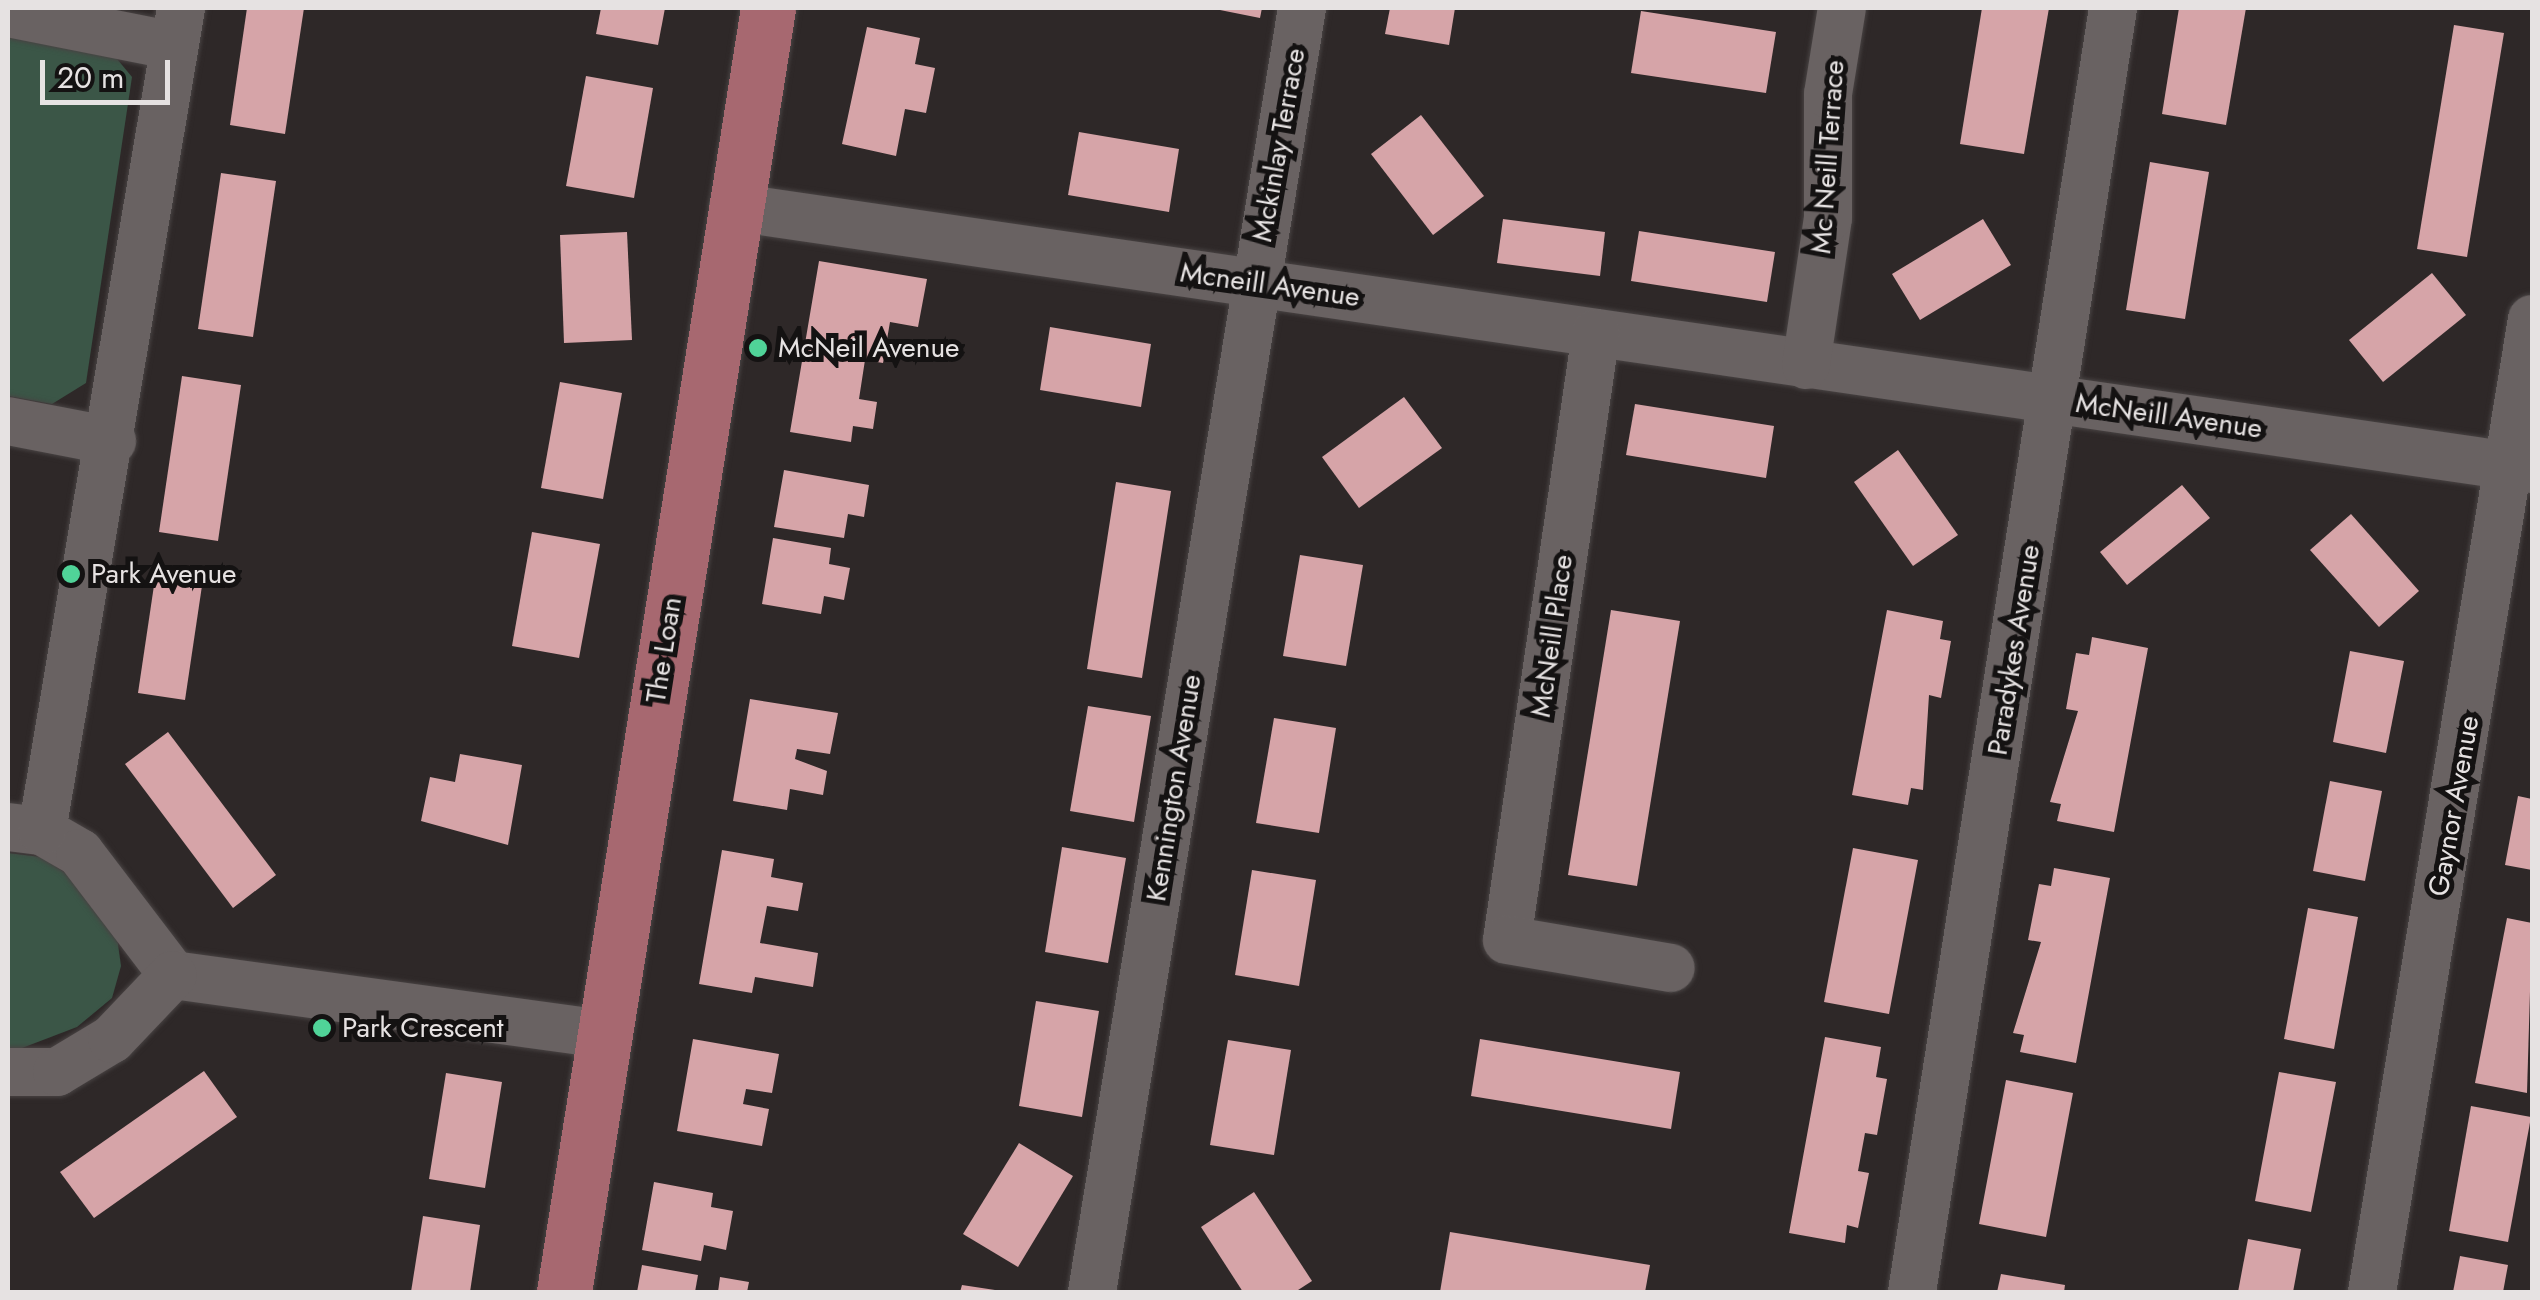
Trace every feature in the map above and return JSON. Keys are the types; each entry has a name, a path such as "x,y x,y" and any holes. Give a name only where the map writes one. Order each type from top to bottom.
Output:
{"main road":[{"name":"The Loan","path":"564,1292 733,207 768,8"}],"street":[{"name":"Mckinlay Terrace","path":"1256,283 1302,8"},
{"name":"Mc Neill Terrace","path":"1806,365 1828,218 1828,94 1842,8"},
{"name":"Paradykes Avenue","path":"1912,1292 2113,8"},
{"path":"8,12 178,27 112,441 25,829 114,887 173,976 603,1034"},
{"name":"Mcneill Avenue","path":"733,207 1806,365"},
{"name":"Kennington Avenue","path":"1092,1292 1256,283"},
{"name":"Gaynor Avenue","path":"2372,1292 2522,468 2532,319"},
{"name":"McNeill Place","path":"1596,333 1507,940 1671,968"},
{"name":"McNeill Avenue","path":"1806,365 2522,468"},
{"path":"8,421 112,441"},
{"path":"8,1072 56,1072 112,1039 173,976"}],"green space":[{"path":"8,37 113,54 132,77 86,383 52,404 8,396"},
{"path":"8,853 41,857 67,874 117,937 121,966 112,998 77,1027 9,1053"}],"building":[{"path":"247,8 304,8 285,134 230,125"},
{"path":"601,8 665,8 658,45 596,34"},
{"path":"1210,8 1262,8 1260,18"},
{"path":"1390,8 1455,8 1449,45 1385,34"},
{"path":"1982,8 2049,8 2024,154 1960,144"},
{"path":"2179,8 2246,8 2226,125 2162,114"},
{"path":"1641,11 1776,32 1766,93 1631,73"},
{"path":"2454,25 2504,33 2467,257 2417,249"},
{"path":"867,27 920,38 915,64 935,68 926,113 905,109 896,156 842,144"},
{"path":"586,76 653,88 634,198 566,186"},
{"path":"1421,115 1484,196 1433,235 1371,154"},
{"path":"1079,132 1179,149 1169,212 1068,195"},
{"path":"2150,162 2209,172 2185,319 2126,310"},
{"path":"221,173 276,181 253,337 198,329"},
{"path":"1503,219 1605,232 1600,276 1497,263"},
{"path":"1983,219 2011,265 1920,320 1892,274"},
{"path":"1639,231 1775,252 1767,302 1631,281"},
{"path":"627,232 632,340 564,343 560,235"},
{"path":"819,261 927,279 918,327 890,322 883,363 865,360 859,399 877,402 873,429 853,426 851,442 790,432"},
{"path":"2432,273 2466,315 2383,382 2349,340"},
{"path":"1050,327 1151,344 1141,407 1040,390"},
{"path":"182,376 241,385 218,541 159,532"},
{"path":"560,382 622,393 603,499 541,488"},
{"path":"1404,397 1442,448 1359,508 1322,457"},
{"path":"1635,404 1774,426 1766,478 1626,455"},
{"path":"1898,450 1958,535 1913,566 1854,482"},
{"path":"784,470 869,485 864,517 848,514 844,538 774,527"},
{"path":"1116,482 1171,491 1142,678 1087,669"},
{"path":"2182,485 2210,518 2127,585 2100,552"},
{"path":"2351,514 2419,591 2379,627 2310,550"},
{"path":"532,532 600,544 579,658 512,646"},
{"path":"773,538 831,548 829,564 850,568 844,600 824,596 821,614 762,604"},
{"path":"1300,555 1363,565 1346,666 1283,656"},
{"path":"156,572 203,579 185,700 138,693"},
{"path":"1611,610 1680,621 1637,886 1568,875"},
{"path":"1887,610 1943,621 1940,639 1951,641 1941,698 1929,695 1923,790 1911,788 1908,805 1852,795"},
{"path":"2092,637 2148,648 2114,832 2057,821 2061,804 2050,802 2078,711 2066,709 2076,653 2089,655"},
{"path":"2350,651 2404,661 2386,753 2333,742"},
{"path":"750,699 838,713 830,754 797,749 795,759 827,771 823,795 790,789 787,810 733,801"},
{"path":"1088,706 1151,716 1134,822 1070,811"},
{"path":"1274,718 1336,728 1319,833 1256,823"},
{"path":"168,732 276,875 233,908 125,764"},
{"path":"460,754 522,765 508,845 421,821 430,777 455,782"},
{"path":"2330,781 2382,791 2365,881 2313,871"},
{"path":"2518,796 2532,799 2532,870 2505,865"},
{"path":"1062,847 1126,858 1108,963 1045,952"},
{"path":"1853,848 1918,860 1889,1014 1824,1002"},
{"path":"722,850 774,859 771,877 803,883 798,911 767,906 760,943 818,953 813,987 755,977 752,993 699,984"},
{"path":"2054,868 2110,878 2076,1063 2020,1052 2024,1035 2013,1033 2041,942 2028,940 2039,884 2051,886"},
{"path":"1252,870 1316,880 1299,986 1235,975"},
{"path":"2308,908 2358,917 2334,1049 2284,1039"},
{"path":"2507,918 2532,923 2527,1093 2475,1083"},
{"path":"1036,1001 1099,1011 1082,1117 1019,1106"},
{"path":"1825,1037 1881,1047 1876,1077 1887,1079 1877,1135 1865,1133 1858,1171 1869,1173 1858,1228 1847,1225 1845,1243 1789,1233"},
{"path":"693,1039 779,1054 772,1093 746,1089 743,1104 769,1109 762,1146 677,1131"},
{"path":"1480,1039 1680,1072 1671,1129 1471,1096"},
{"path":"1228,1040 1291,1050 1274,1155 1210,1145"},
{"path":"204,1071 237,1117 94,1218 60,1172"},
{"path":"2279,1072 2336,1082 2311,1212 2255,1201"},
{"path":"446,1073 502,1082 485,1188 429,1179"},
{"path":"2006,1080 2073,1093 2046,1237 1979,1224"},
{"path":"2471,1106 2531,1117 2508,1242 2449,1231"},
{"path":"1019,1143 1073,1176 1018,1267 963,1234"},
{"path":"654,1182 713,1193 711,1207 733,1211 726,1250 704,1245 701,1261 642,1250"},
{"path":"1254,1192 1312,1281 1295,1292 1243,1292 1201,1227"},
{"path":"423,1216 480,1225 470,1292 411,1292"},
{"path":"1450,1232 1650,1265 1645,1292 1440,1292"},
{"path":"2248,1239 2301,1249 2293,1292 2238,1292"},
{"path":"2460,1256 2508,1265 2503,1292 2453,1292"},
{"path":"642,1265 698,1275 695,1292 637,1292"},
{"path":"2001,1274 2065,1285 2064,1292 1997,1292"},
{"path":"720,1277 749,1282 747,1292 718,1292"},
{"path":"962,1285 995,1290 995,1292 960,1292"}],"place":[{"name":"McNeil Avenue","path":"758,348"},
{"name":"Park Avenue","path":"71,574"},
{"name":"Park Crescent","path":"322,1028"}]}
